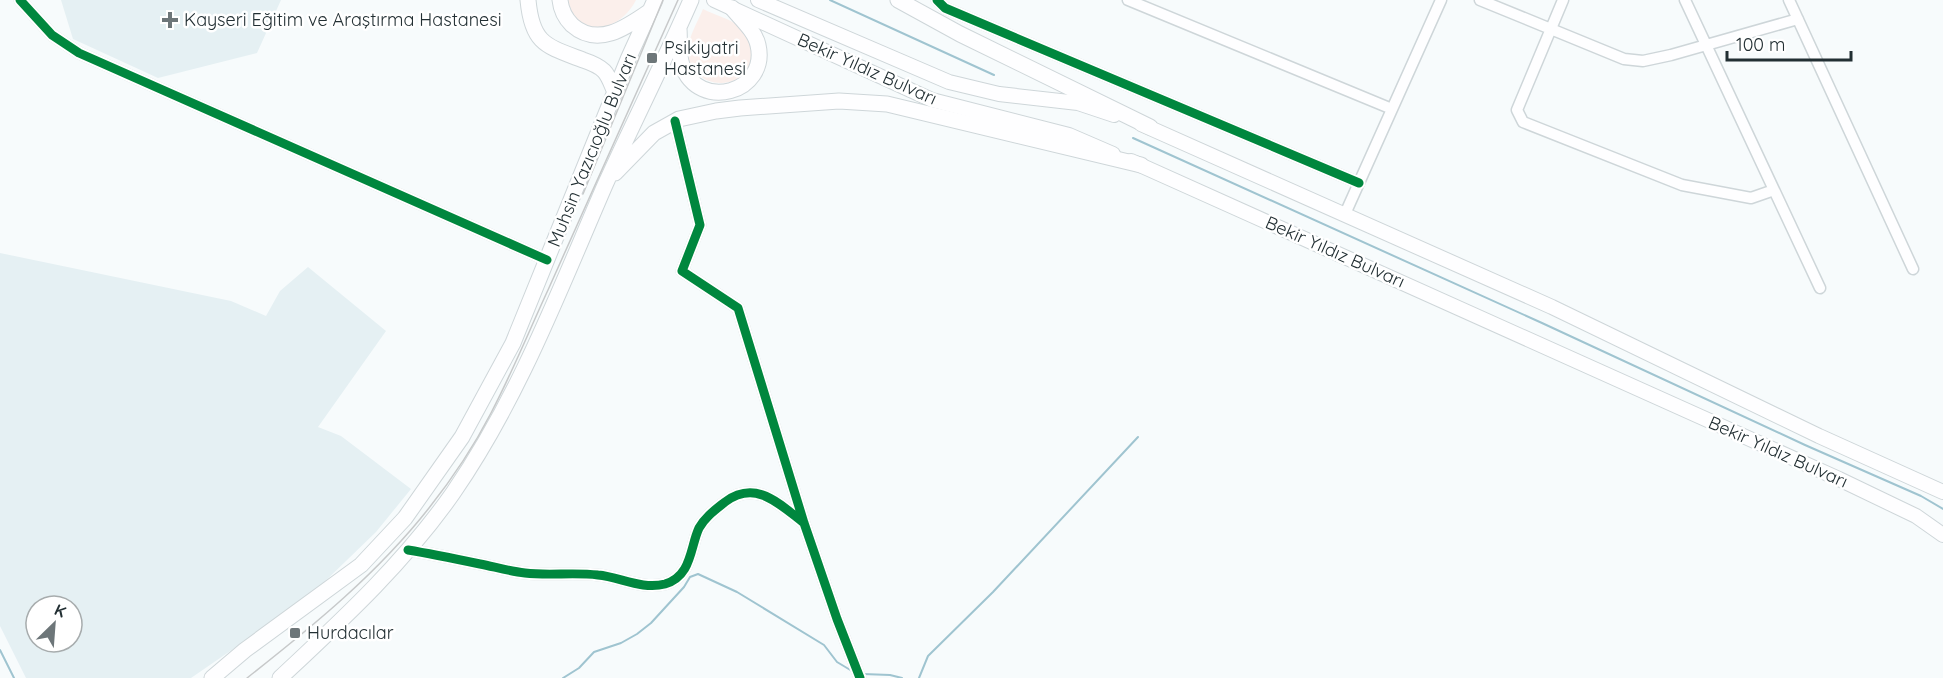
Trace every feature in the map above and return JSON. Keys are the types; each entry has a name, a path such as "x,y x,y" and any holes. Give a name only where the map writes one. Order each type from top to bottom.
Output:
{"highway":[{"path":"528,0 532,27 541,40 551,47 604,71 615,92"},
{"path":"560,0 562,11 569,22 578,30 596,35 609,34 628,26 652,6"},
{"name":"Muhsin Yazıcıoğlu Bulvarı","path":"280,678 376,587 408,550 452,494 506,407 531,358 607,182 690,0"},
{"path":"898,0 960,34 1150,127"},
{"name":"Muhsin Yazıcıoğlu Bulvarı","path":"213,678 245,650 361,565 405,518 462,436 513,343 629,57 652,6"},
{"path":"679,26 680,57 688,77 698,86 713,93 735,90 745,84 755,71 759,50 755,37 732,8"},
{"path":"588,62 607,62 629,57"},
{"path":"607,182 654,133 675,121 716,111 839,101 887,104 1141,165"}],"main road":[{"name":"Bekir Yıldız Bulvarı","path":"714,0 932,100 1069,135 1141,165 1839,479 1916,516 1943,535"},
{"name":"Bekir Yıldız Bulvarı","path":"758,0 949,82 999,94 1078,104 1150,127 1552,307 1808,431 1943,492"}],"street":[{"path":"20,0 52,35 79,53 547,260"},
{"path":"937,0 945,8 956,13 1359,183"},
{"path":"1128,0 1392,109"},
{"path":"1345,214 1441,0"},
{"path":"1480,0 1624,59 1644,61 1798,19"},
{"path":"1563,0 1516,110 1523,122 1682,185 1751,198 1774,190"},
{"path":"1685,0 1820,288"},
{"path":"1789,0 1913,269"},
{"path":"675,121 700,225 682,271 738,308 804,523 860,678"},
{"path":"408,550 512,572 588,574 612,577 641,585 655,585 671,581 679,575 689,560 703,521 736,495 748,492 760,493 804,523"}],"shaded area":[{"name":"Kayseri Eğitim ve Araştırma Hastanesi","path":"61,0 281,0 257,53 158,78 73,39"},
{"path":"568,0 636,0 619,20 599,28 589,27 580,22 573,13"},
{"path":"703,9 737,24 748,36 751,62 745,73 735,80 722,83 710,81 699,75 691,64 689,44"},
{"path":"0,253 231,301 266,316 280,291 308,267 386,331 318,427 341,436 411,489 376,532 317,589 191,678 26,678 0,626"}],"waterway":[{"path":"830,0 994,75"},
{"path":"1133,138 1921,496 1943,509"},
{"path":"919,678 928,656 993,592 1138,437"},
{"path":"563,678 579,668 594,652 621,643 637,634 651,623 684,587 690,577 698,574 737,592 824,645 837,662 852,671"},
{"path":"0,650 14,678"},
{"path":"863,674 902,678"}],"tram line":[{"path":"583,194 663,0"},
{"path":"247,678 320,619 388,555 429,508 470,450 513,367 678,0"}],"cycle path":[{"path":"20,0 52,35 79,53 547,260"},
{"path":"937,0 945,8 1359,183"},
{"path":"675,121 700,225 682,271 738,308 804,523 860,678"},
{"path":"408,550 519,572 598,575 639,584 656,585 665,584 680,575 689,560 701,524 725,502 736,496 747,493 767,497 804,523"}],"place":[{"name":"Kayseri Eğitim ve Araştırma Hastanesi","path":"170,20"},
{"name":"Psikiyatri Hastanesi","path":"652,58"},
{"name":"Hurdacılar","path":"295,633"}]}
